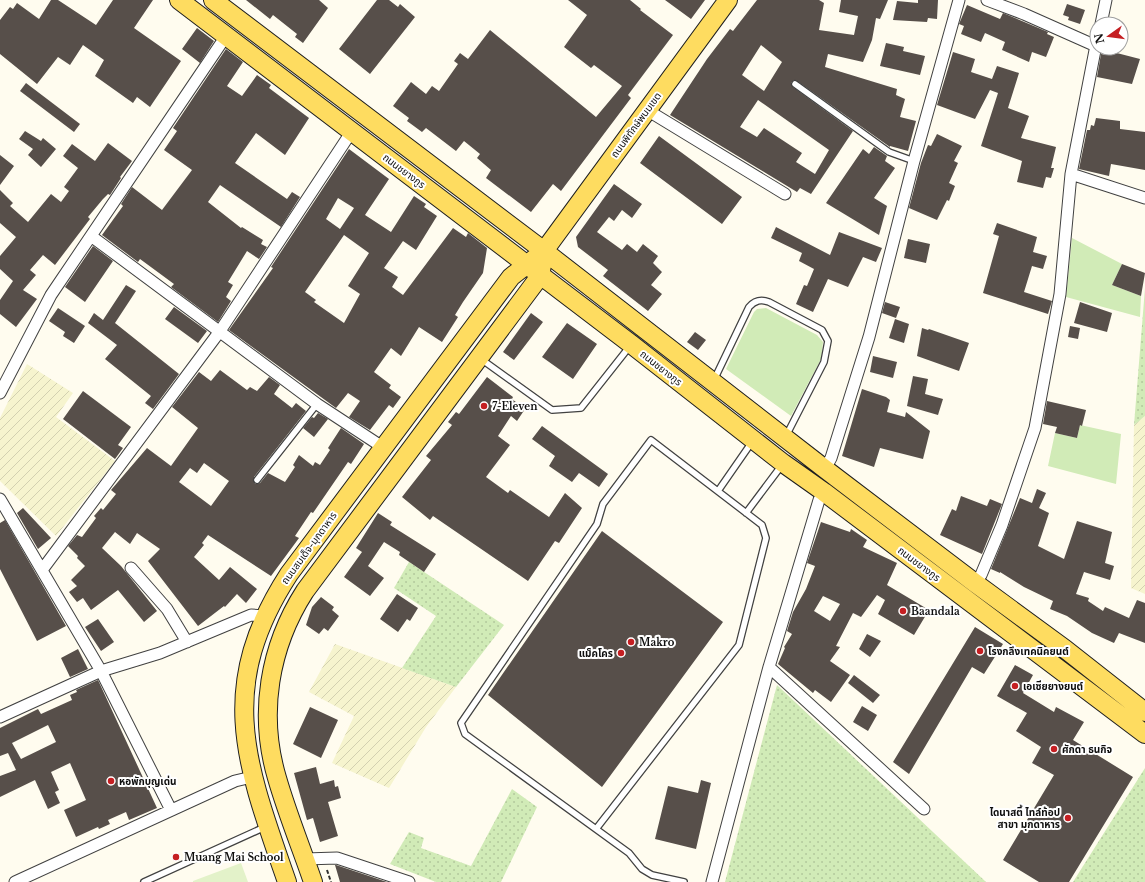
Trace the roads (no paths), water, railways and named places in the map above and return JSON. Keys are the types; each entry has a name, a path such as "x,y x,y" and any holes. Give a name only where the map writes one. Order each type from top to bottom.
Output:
{"main road":[{"name":"ถนนชยางกูร","path":"179,0 631,344 783,463 1054,664 1145,734"},
{"name":"ถนนชยางกูร","path":"213,0 544,250 825,470 1065,649 1145,712"},
{"name":"ถนนพิทักษ์พนมเขต","path":"544,250 728,0"},
{"name":"ถนนสมเด็จ-มุกดาหาร","path":"287,882 267,826 252,777 244,722 244,695 247,673 265,616 289,574 511,277 544,250"},
{"path":"313,882 276,778 270,743 267,704 279,643 290,617 305,591 540,276 544,250"},
{"path":"1054,664 1065,649"}],"street":[{"path":"825,470 831,458 869,337 914,161 959,0"},
{"path":"987,0 1089,40"},
{"path":"1103,16 1106,0"},
{"path":"0,393 3,377 51,295 226,36"},
{"path":"975,583 981,575 1002,525 1035,428 1060,294 1071,174 1094,56"},
{"path":"647,110 785,194"},
{"path":"42,570 220,331 352,131"},
{"path":"1071,174 1145,198"},
{"path":"91,236 317,404 384,448"},
{"path":"712,882 769,666 819,500 824,492"},
{"path":"0,499 101,671 171,810"},
{"path":"131,568 167,609 187,642"},
{"path":"0,717 101,671 160,653 251,615 265,616"},
{"path":"769,666 924,809"},
{"path":"15,882 235,781 252,777"},
{"path":"305,859 337,858 409,882"}],"lane":[{"path":"795,84 889,152 914,161"},
{"path":"713,383 750,307 756,301 760,300 769,302 822,330 828,341 824,362 785,438"},
{"path":"479,358 552,410 582,408 631,344"},
{"path":"257,480 317,404"},
{"path":"596,829 739,645 744,633 766,538 762,525 651,440 603,504 598,524 461,723 465,734 629,853 642,869 652,875 684,882"},
{"path":"718,491 754,440"},
{"path":"746,513 783,463"},
{"path":"144,882 267,826"}],"place":[{"name":"7-Eleven","path":"484,406"},
{"name":"Baandala","path":"903,611"},
{"name":"Makro","path":"631,642"},
{"name":"โรงกลึงเทคนิคยนต์","path":"980,651"},
{"name":"แม็คโคร","path":"621,653"},
{"name":"เอเซียยางยนต์","path":"1015,686"},
{"name":"ศักดา ธนกิจ","path":"1054,749"},
{"name":"หอพักบุญเด่น","path":"111,781"},
{"name":"ไดนาสตี้ ไทล์ท้อป สาขา มุกดาหาร","path":"1068,818"},
{"name":"Muang Mai School","path":"176,857"}]}
